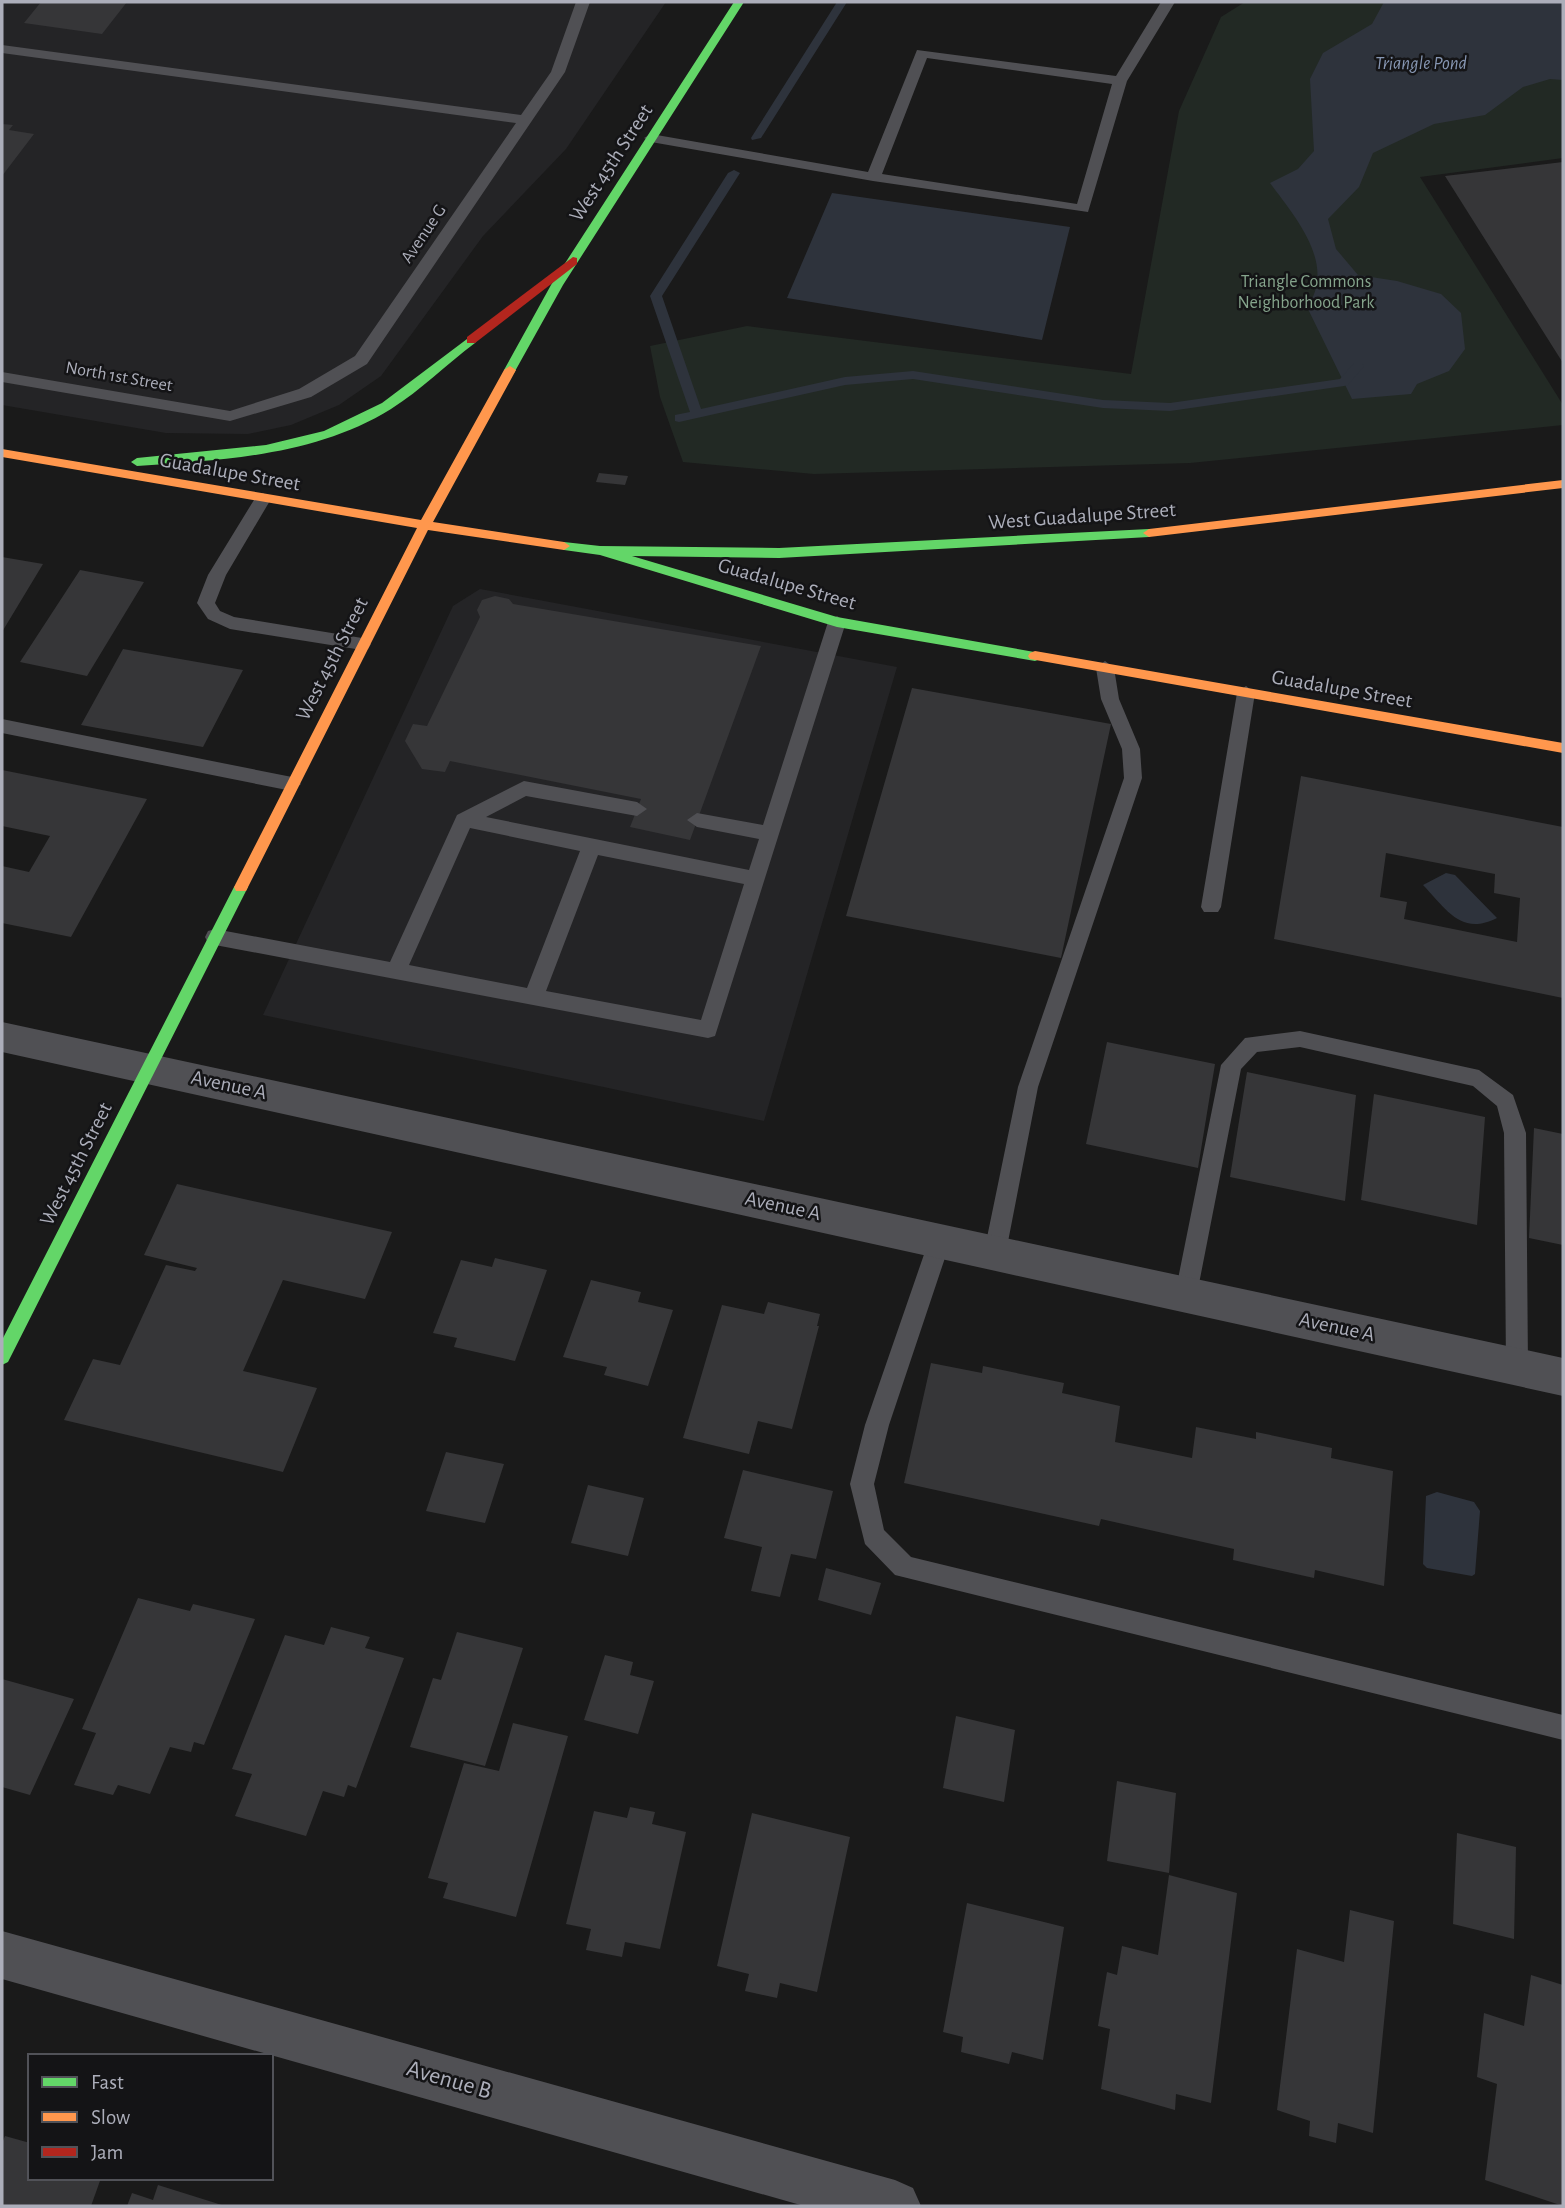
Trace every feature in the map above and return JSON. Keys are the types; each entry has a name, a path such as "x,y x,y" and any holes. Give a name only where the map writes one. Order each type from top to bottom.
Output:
{"main road":[{"name":"West 45th Street","path":"2,1357 424,526 573,261 739,2"},
{"path":"75,466 240,455 321,438 360,422 386,406 573,261"},
{"name":"Guadalupe Street","path":"2,453 424,526 600,551 838,622 1563,748"},
{"name":"West Guadalupe Street","path":"600,551 792,552 1171,532 1563,484"}],"street":[{"name":"Avenue A","path":"2,1037 1563,1377"},
{"name":"Avenue B","path":"2,1955 895,2206"}],"lane":[{"name":"Avenue G","path":"230,416 305,393 361,360 558,72 583,2"},
{"path":"651,138 873,177 1083,209 1120,81 1168,2"},
{"path":"2,48 526,120"},
{"path":"873,177 922,52 1120,81"},
{"name":"North 1st Street","path":"2,377 230,416"},
{"path":"263,499 217,575 206,603 214,615 230,623 362,644"},
{"path":"215,937 708,1030 838,622"},
{"path":"995,1252 1028,1087 1133,778 1131,749 1110,699 1105,668"},
{"path":"1211,907 1246,693"},
{"path":"2,726 292,784"},
{"path":"396,971 464,820 524,788 637,809"},
{"path":"464,820 756,879"},
{"path":"697,820 770,834"},
{"path":"534,998 592,846"},
{"path":"1186,1294 1231,1065 1252,1044 1300,1039 1479,1079 1506,1101 1515,1133 1517,1366"},
{"path":"940,1240 877,1426 862,1484 873,1536 904,1567 1563,1728"}],"shaded area":[{"path":"2,2 666,2 566,149 483,236 381,376 339,405 291,425 248,434 166,433 2,405"},
{"path":"480,589 897,667 764,1121 263,1015 453,606"}],"green space":[{"name":"Triangle Commons Neighborhood Park","path":"1245,2 1563,2 1563,158 1420,177 1563,405 1563,425 1190,463 814,474 683,462 660,397 650,346 747,326 1131,374 1179,111 1221,17"}],"water":[{"name":"Triangle Pond","path":"1384,2 1563,2 1563,80 1550,79 1523,87 1485,115 1434,124 1373,153 1359,187 1328,219 1336,249 1358,275 1397,281 1441,294 1461,313 1465,349 1449,371 1417,384 1411,394 1352,399 1307,307 1315,291 1318,275 1310,242 1270,183 1298,169 1314,151 1310,79 1323,53 1372,24"},
{"path":"832,193 1070,227 1042,340 787,298"},
{"path":"1446,873 1455,875 1497,918 1474,924 1464,922 1447,911 1423,885"},
{"path":"1437,1492 1474,1502 1480,1511 1475,1574 1472,1576 1427,1568 1423,1564 1426,1496"}],"building":[{"path":"41,2 127,2 102,34 24,23"},
{"path":"2,124 13,125 9,130 34,134 2,176"},
{"path":"1563,162 1563,363 1445,176"},
{"path":"599,473 628,476 625,485 596,482"},
{"path":"2,557 43,564 2,632"},
{"path":"80,570 144,582 87,676 20,662"},
{"path":"495,596 509,599 513,604 761,646 690,840 630,827 641,799 450,761 445,772 422,769 405,741 413,724 427,726 480,617 477,610 482,600"},
{"path":"123,649 243,670 203,747 81,725"},
{"path":"912,688 1111,724 1061,958 846,916"},
{"path":"2,770 147,799 71,937 2,923 2,866 29,872 50,836 2,826"},
{"path":"1301,776 1563,827 1563,998 1274,939","holes":["1386,853 1495,874 1494,893 1520,898 1517,942 1404,919 1407,902 1380,897"]},
{"path":"1107,1042 1215,1064 1198,1168 1086,1144"},
{"path":"1247,1072 1356,1095 1345,1201 1230,1177"},
{"path":"1374,1094 1485,1117 1477,1225 1361,1200"},
{"path":"1534,1128 1563,1134 1563,1245 1529,1238"},
{"path":"177,1184 392,1232 365,1299 283,1280 243,1371 317,1388 283,1472 64,1420 93,1359 120,1365 166,1265 195,1271 197,1268 144,1255"},
{"path":"495,1258 547,1270 515,1361 454,1347 457,1338 433,1333 461,1260 492,1267"},
{"path":"591,1280 641,1292 638,1302 673,1310 648,1386 604,1375 607,1367 563,1357"},
{"path":"768,1302 820,1314 792,1429 758,1421 749,1454 683,1438 722,1305 764,1314"},
{"path":"931,1363 982,1373 983,1366 1064,1383 1062,1393 1120,1406 1115,1442 1192,1458 1196,1427 1256,1439 1256,1432 1332,1448 1331,1458 1393,1471 1384,1586 1315,1570 1314,1578 1233,1560 1234,1549 1101,1519 1099,1526 904,1483"},
{"path":"446,1452 504,1464 485,1523 426,1511"},
{"path":"743,1470 833,1491 816,1559 791,1554 780,1597 751,1591 762,1547 724,1538"},
{"path":"588,1485 644,1498 628,1556 571,1543"},
{"path":"826,1568 881,1583 871,1615 818,1600"},
{"path":"138,1598 190,1611 193,1604 255,1619 204,1745 194,1742 191,1752 170,1747 150,1794 118,1785 113,1795 74,1785 96,1733 82,1729"},
{"path":"331,1627 370,1637 365,1648 404,1658 356,1788 348,1785 344,1797 323,1791 306,1836 235,1816 252,1774 232,1769 285,1635 324,1645"},
{"path":"457,1632 523,1648 485,1766 410,1747 433,1678 441,1680"},
{"path":"605,1655 633,1662 630,1675 654,1681 638,1734 584,1720"},
{"path":"2,1679 74,1699 30,1795 2,1787"},
{"path":"956,1716 1015,1730 1004,1802 943,1788"},
{"path":"513,1723 568,1736 516,1917 443,1898 448,1883 428,1878 464,1763 499,1771"},
{"path":"1117,1781 1176,1793 1169,1873 1107,1861"},
{"path":"630,1807 655,1812 652,1824 686,1832 660,1949 625,1942 622,1957 586,1950 591,1929 566,1924 594,1811 627,1818"},
{"path":"752,1813 850,1837 817,1992 780,1983 777,1998 745,1991 749,1974 717,1966"},
{"path":"1457,1833 1516,1847 1514,1939 1453,1924"},
{"path":"1169,1875 1237,1893 1211,2103 1176,2094 1175,2110 1101,2089 1110,2029 1098,2026 1107,1972 1117,1975 1122,1946 1158,1955"},
{"path":"967,1903 1064,1927 1043,2060 1012,2052 1009,2064 961,2052 963,2037 943,2032"},
{"path":"1350,1910 1394,1921 1373,2133 1338,2123 1336,2143 1309,2136 1310,2121 1277,2110 1297,1949 1344,1962"},
{"path":"1531,1975 1563,1985 1563,2206 1485,2180 1497,2084 1477,2077 1484,2013 1524,2026"},
{"path":"5,2136 28,2142 28,2180 100,2180 91,2206 2,2206 2,2143"},
{"path":"158,2185 225,2206 127,2206 132,2193 153,2200"}],"waterway":[{"path":"756,138 842,2"},
{"path":"697,414 656,296 734,173"},
{"path":"697,414 845,381 913,375 1103,404 1170,407 1344,382 1358,366"},
{"path":"679,418 697,414"}],"traffic: fast":[{"path":"510,370 557,285 739,2"},
{"path":"137,462 233,454 297,443 328,434 358,422 386,406 471,340"},
{"path":"564,546 600,551 779,553 1149,533"},
{"path":"600,551 837,622 1035,656"},
{"path":"2,1357 241,887"}],"traffic: slow":[{"path":"241,887 424,526 510,370"},
{"path":"2,453 333,511 564,546"},
{"path":"1149,533 1563,484"},
{"path":"1035,656 1563,748"}],"traffic: jam":[{"path":"471,340 573,261"}]}
